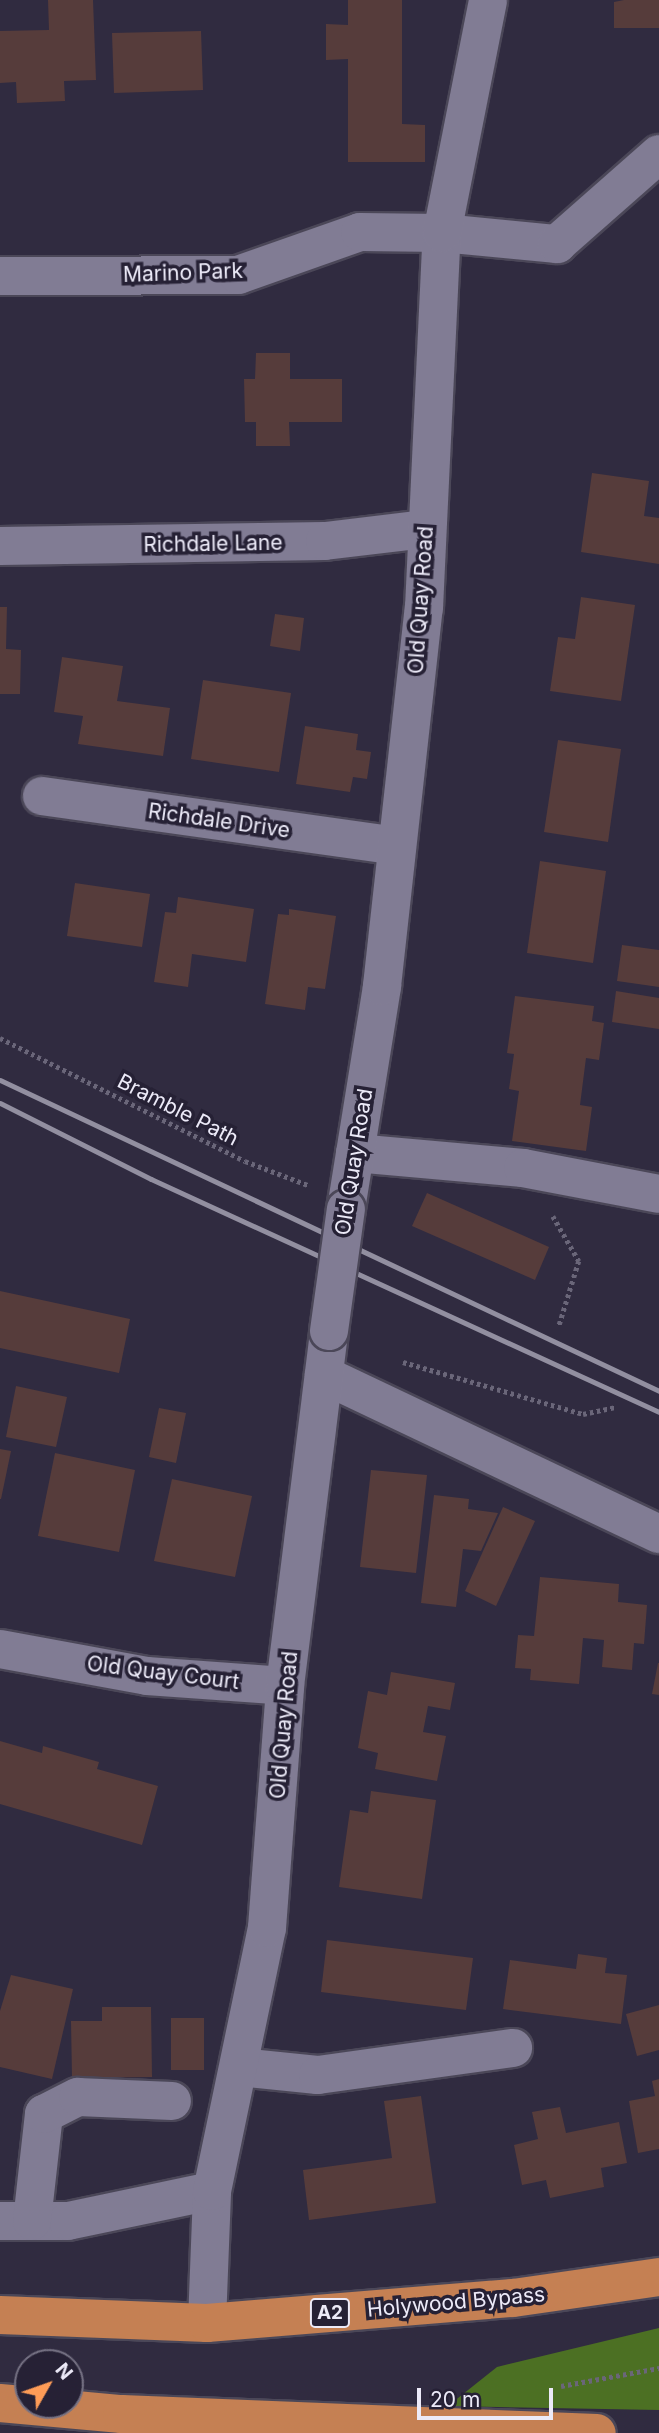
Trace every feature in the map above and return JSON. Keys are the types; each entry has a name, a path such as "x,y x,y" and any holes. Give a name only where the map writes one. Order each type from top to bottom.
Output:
{"highway":[{"name":"Holywood Bypass","path":"0,2315 207,2323 513,2298 659,2277"},
{"path":"0,2403 121,2424 597,2433"}],"street":[{"name":"Old Quay Road","path":"207,2323 212,2191 267,1928 285,1686 329,1331 382,986 424,608 442,233 488,0"},
{"name":"Marino Park","path":"0,276 238,275 360,232 442,233 556,244 659,154"},
{"name":"Richdale Lane","path":"0,546 325,541 426,529"},
{"name":"Richdale Drive","path":"42,796 396,846"},
{"path":"355,1153 523,1168 659,1194"},
{"path":"324,1375 659,1534"},
{"name":"Old Quay Court","path":"0,1649 147,1676 285,1686"},
{"path":"239,2067 318,2075 513,2048"},
{"path":"172,2101 78,2097 44,2114 16,2221 68,2221 212,2191"}],"path":[{"name":"Bramble Path","path":"0,1038 245,1161 347,1204"},
{"path":"523,1168 579,1261 559,1326"},
{"path":"391,1359 583,1414 616,1407"}],"green space":[{"path":"659,2328 659,2410 448,2406 497,2367"}],"building":[{"path":"48,0 93,0 96,80 64,81 65,101 17,103 16,82 0,83 0,31 49,30"},
{"path":"348,0 402,0 402,124 425,125 425,162 348,162 348,59 326,60 326,24 348,25"},
{"path":"659,0 659,28 614,28 614,2"},
{"path":"201,31 203,90 114,93 112,33"},
{"path":"256,353 290,353 290,379 342,379 342,422 289,422 290,446 256,446 256,422 245,422 244,379 255,379"},
{"path":"592,473 649,481 644,516 659,518 659,564 581,552"},
{"path":"581,597 635,605 621,701 550,691 558,637 575,639"},
{"path":"0,607 7,607 6,649 21,650 20,694 0,694"},
{"path":"275,614 304,618 300,651 270,646"},
{"path":"62,657 123,666 117,701 170,708 163,756 78,744 83,716 54,712"},
{"path":"203,680 291,693 279,772 191,759"},
{"path":"305,726 358,734 356,750 371,752 367,779 353,777 350,792 296,784"},
{"path":"558,740 621,749 608,842 544,832"},
{"path":"540,861 606,871 593,963 527,953"},
{"path":"75,883 150,894 142,947 67,936"},
{"path":"178,897 254,909 246,962 192,954 188,987 154,982 165,912 176,913"},
{"path":"289,909 336,916 325,989 308,987 305,1010 265,1004 278,914 289,915"},
{"path":"622,945 659,950 659,987 617,981"},
{"path":"616,991 659,998 659,1029 612,1022"},
{"path":"515,996 594,1006 592,1021 604,1023 599,1060 586,1058 580,1105 592,1107 586,1151 512,1141 519,1091 509,1089 514,1054 507,1053"},
{"path":"427,1193 549,1247 535,1280 412,1226"},
{"path":"0,1291 130,1319 119,1373 0,1348"},
{"path":"16,1386 67,1397 56,1447 6,1437"},
{"path":"159,1408 186,1413 176,1463 149,1457"},
{"path":"0,1449 11,1451 1,1499 0,1499"},
{"path":"55,1453 135,1470 119,1552 38,1536"},
{"path":"371,1470 427,1475 416,1573 360,1567"},
{"path":"172,1479 252,1496 235,1577 154,1561"},
{"path":"434,1495 469,1499 468,1509 498,1513 481,1551 463,1549 456,1607 421,1603"},
{"path":"503,1507 535,1521 496,1606 465,1591"},
{"path":"540,1577 619,1584 618,1602 647,1605 644,1644 634,1643 632,1670 602,1667 604,1640 583,1638 579,1684 530,1680 531,1669 515,1668 518,1635 534,1636"},
{"path":"659,1663 659,1695 652,1694"},
{"path":"391,1672 455,1683 450,1710 428,1706 423,1732 446,1736 437,1781 375,1769 378,1753 358,1748 368,1691 387,1695"},
{"path":"0,1741 42,1753 43,1746 99,1762 97,1769 158,1786 142,1845 0,1804"},
{"path":"371,1791 436,1800 422,1899 339,1887 350,1810 368,1813"},
{"path":"327,1940 473,1958 466,2010 321,1992"},
{"path":"578,1954 607,1958 605,1973 627,1975 621,2024 503,2009 510,1960 576,1969"},
{"path":"11,1975 73,1989 52,2079 0,2067 0,2011"},
{"path":"659,2005 659,2050 637,2056 626,2014"},
{"path":"102,2007 151,2007 152,2077 72,2078 71,2021 102,2021"},
{"path":"171,2018 204,2018 204,2070 171,2070"},
{"path":"659,2079 659,2149 638,2153 629,2101 655,2096 652,2081"},
{"path":"421,2096 436,2203 309,2220 303,2170 392,2158 384,2101"},
{"path":"560,2107 566,2133 619,2122 627,2163 601,2168 604,2187 550,2198 546,2180 522,2185 514,2145 538,2139 532,2112"}],"railway":[{"path":"0,1080 659,1391"},
{"path":"0,1103 151,1179 659,1412"}]}
